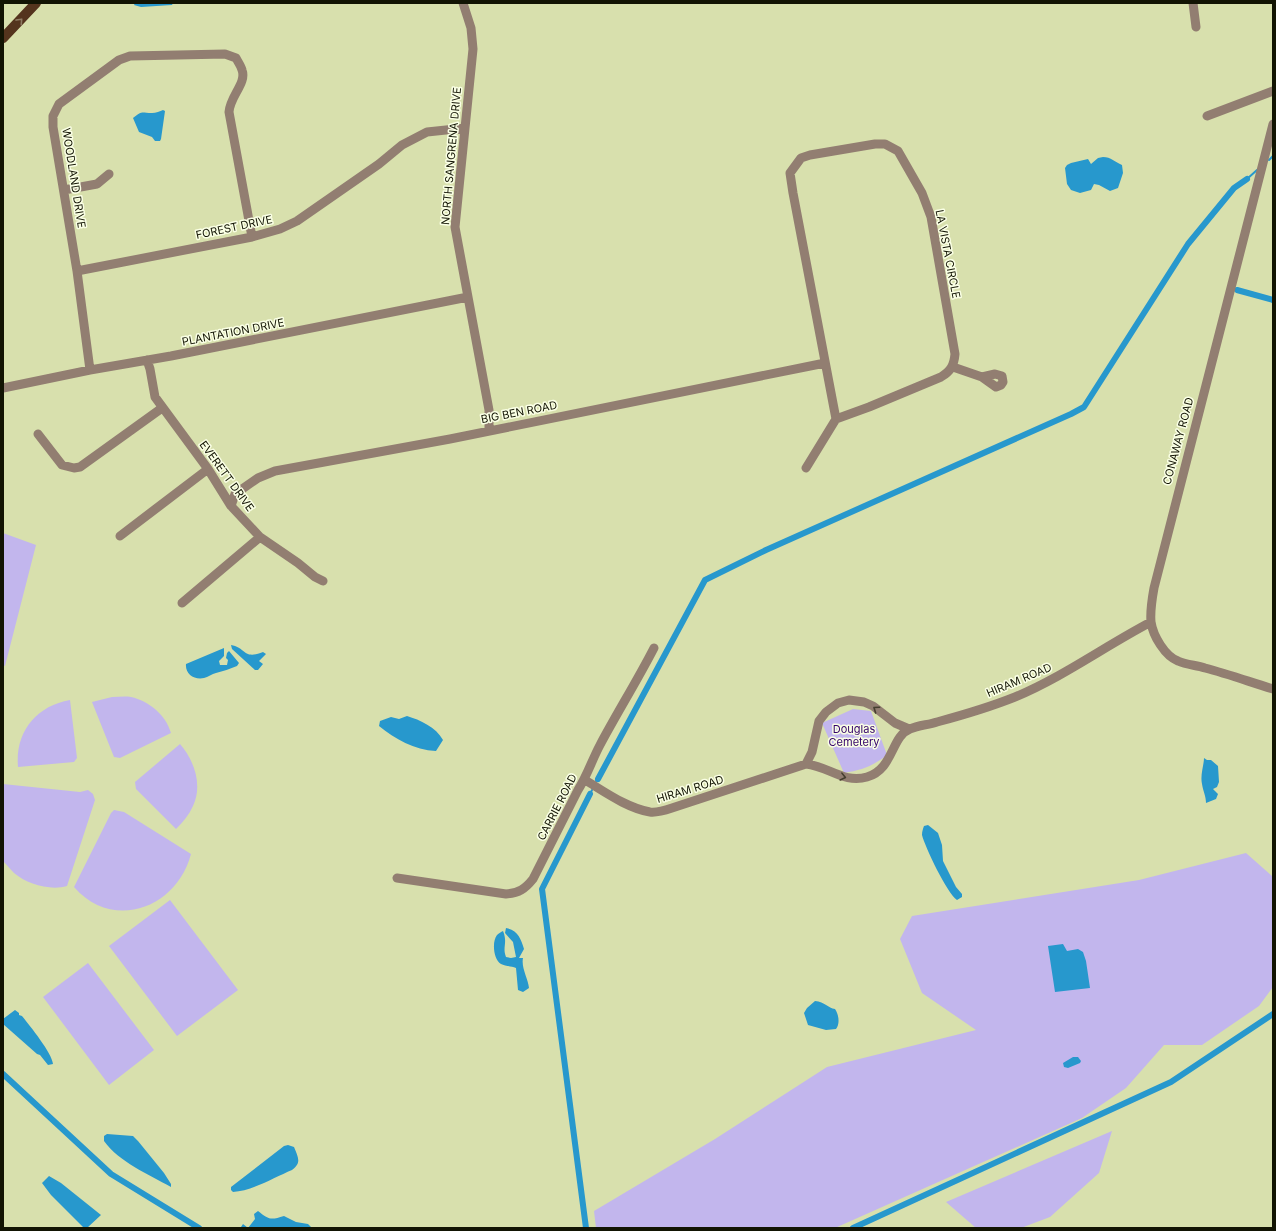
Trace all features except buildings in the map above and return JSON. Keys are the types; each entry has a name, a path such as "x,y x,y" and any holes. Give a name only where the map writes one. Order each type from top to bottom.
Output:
{"main road":[{"path":"3,38 36,3"}],"street":[{"name":"NORTH SANGRENA DRIVE","path":"463,3 471,28 473,44 472,67 455,227 489,410 489,430"},
{"path":"1193,3 1196,27"},
{"name":"WOODLAND DRIVE","path":"90,370 77,271 53,127 54,116 60,104 119,60 130,56 226,54 236,58 242,70 242,82 229,105 229,112 252,237"},
{"path":"1207,116 1273,91"},
{"name":"CONAWAY ROAD","path":"1273,124 1271,139 1166,538 1151,604 1151,622 1153,630 1160,644 1168,655 1178,661 1273,689"},
{"name":"FOREST DRIVE","path":"77,271 252,237 280,229 297,221 379,164 402,145 427,132 465,128"},
{"name":"LA VISTA CIRCLE","path":"836,419 790,173 801,158 810,155 875,144 885,144 898,151 922,194 931,217 955,354 953,366"},
{"path":"64,190 97,184 109,174"},
{"name":"PLANTATION DRIVE","path":"3,388 468,298"},
{"name":"EVERETT DRIVE","path":"147,360 155,397 208,469 231,506 260,537 298,563 315,577 323,581"},
{"name":"BIG BEN ROAD","path":"231,506 236,494 258,478 275,471 450,439 825,363"},
{"path":"806,468 836,419 941,377 951,370 953,366 982,377"},
{"path":"38,434 62,465 74,468 80,467 162,408"},
{"path":"120,536 208,469"},
{"path":"182,603 260,537"},
{"name":"HIRAM ROAD","path":"909,729 1014,697 1049,682 1151,622"},
{"name":"CARRIE ROAD","path":"397,878 506,894 520,892 527,887 533,879 578,790 585,780 599,746 635,685 654,648"},
{"path":"850,700 864,702 873,706 895,723 909,729 898,740 889,759 879,771 868,777 857,779 837,776 812,764 806,764 812,752 819,721 826,712 838,703 850,700"},
{"name":"HIRAM ROAD","path":"585,780 628,804 652,813 672,808 806,764"}],"green space":[{"path":"3,533 36,545 5,666 3,665"},
{"path":"112,697 131,697 150,705 165,720 171,733 120,758 114,757 92,702"},
{"path":"70,700 77,758 74,762 18,767 20,743 24,732 30,723 47,708"},
{"name":"Douglas Cemetery","path":"853,709 871,711 887,755 867,767 844,773 822,723"},
{"path":"180,744 189,757 196,773 197,790 196,798 191,809 186,818 176,829 136,789 135,782"},
{"path":"3,784 80,792 88,790 93,794 95,800 67,886 53,888 39,886 19,877 3,861"},
{"path":"114,810 124,812 191,854 184,873 172,888 158,900 142,908 124,911 107,908 90,901 74,887 111,813"},
{"path":"1246,853 1273,877 1273,987 1259,1006 1202,1045 1164,1045 1126,1088 1082,1118 835,1228 596,1228 594,1211 715,1139 827,1067 976,1030 922,993 900,939 912,916 1139,880"},
{"path":"170,900 238,990 177,1036 109,946"},
{"path":"88,963 154,1050 109,1085 43,997"},
{"path":"1112,1131 1099,1173 1050,1217 1021,1228 976,1228 946,1202"}],"water":[{"path":"135,3 173,3 172,5 141,7 134,5"},
{"path":"163,110 165,111 160,141 155,141 152,137 139,132 133,118 144,112 153,113"},
{"path":"1103,157 1111,159 1122,165 1123,173 1118,188 1110,191 1094,184 1091,190 1080,193 1071,190 1067,184 1065,168 1067,165 1088,159 1091,164 1098,158"},
{"path":"231,645 236,646 252,655 263,652 266,654 259,661 263,664 258,670 255,670 232,649"},
{"path":"224,648 224,656 219,661 220,665 227,665 228,660 226,658 229,651 239,663 237,666 214,673 204,678 191,676 187,671 186,664"},
{"path":"407,716 427,725 440,735 443,740 436,751 405,743 379,726 380,721 391,717 399,719"},
{"path":"1204,758 1211,760 1218,766 1219,782 1217,787 1213,789 1218,794 1216,799 1206,803 1206,798 1202,787"},
{"path":"928,825 938,833 942,845 943,861 956,887 962,894 962,897 957,900 942,880 924,841 922,835 924,826"},
{"path":"506,928 516,933 520,938 524,949 519,958 523,958 523,966 529,988 523,992 518,990 516,968 501,964 496,958 494,941 498,934 503,931 506,957 516,957 513,942 505,933"},
{"path":"1063,944 1067,951 1078,949 1083,952 1086,961 1090,988 1055,992 1048,946"},
{"path":"815,1001 835,1009 838,1019 836,1029 826,1030 808,1025 804,1013"},
{"path":"15,1010 22,1016 40,1040 49,1053 53,1064 48,1065 40,1055 3,1024 3,1019"},
{"path":"1073,1057 1078,1057 1081,1061 1080,1063 1068,1068 1064,1067 1063,1063"},
{"path":"107,1134 133,1136 164,1173 171,1184 171,1187 134,1167 118,1155 104,1141 104,1136"},
{"path":"288,1145 294,1147 298,1160 297,1165 292,1170 248,1189 233,1192 231,1190 231,1187 284,1146"},
{"path":"49,1176 61,1183 101,1215 87,1228 84,1228 51,1195 42,1183"},
{"path":"258,1211 268,1218 273,1219 284,1216 296,1222 308,1224 312,1228 248,1228 255,1219 254,1214"},
{"path":"243,1224 248,1228 242,1228 241,1227"}],"waterway":[{"path":"1269,160 1273,156"},
{"path":"1247,179 1257,170"},
{"path":"598,779 705,580 766,550 1084,407 1188,244 1234,188 1247,179"},
{"path":"1237,290 1273,300"},
{"path":"590,794 592,790"},
{"path":"586,1228 542,889 590,794"},
{"path":"853,1228 1171,1082 1273,1014"},
{"path":"3,1074 111,1174 199,1228"}]}
